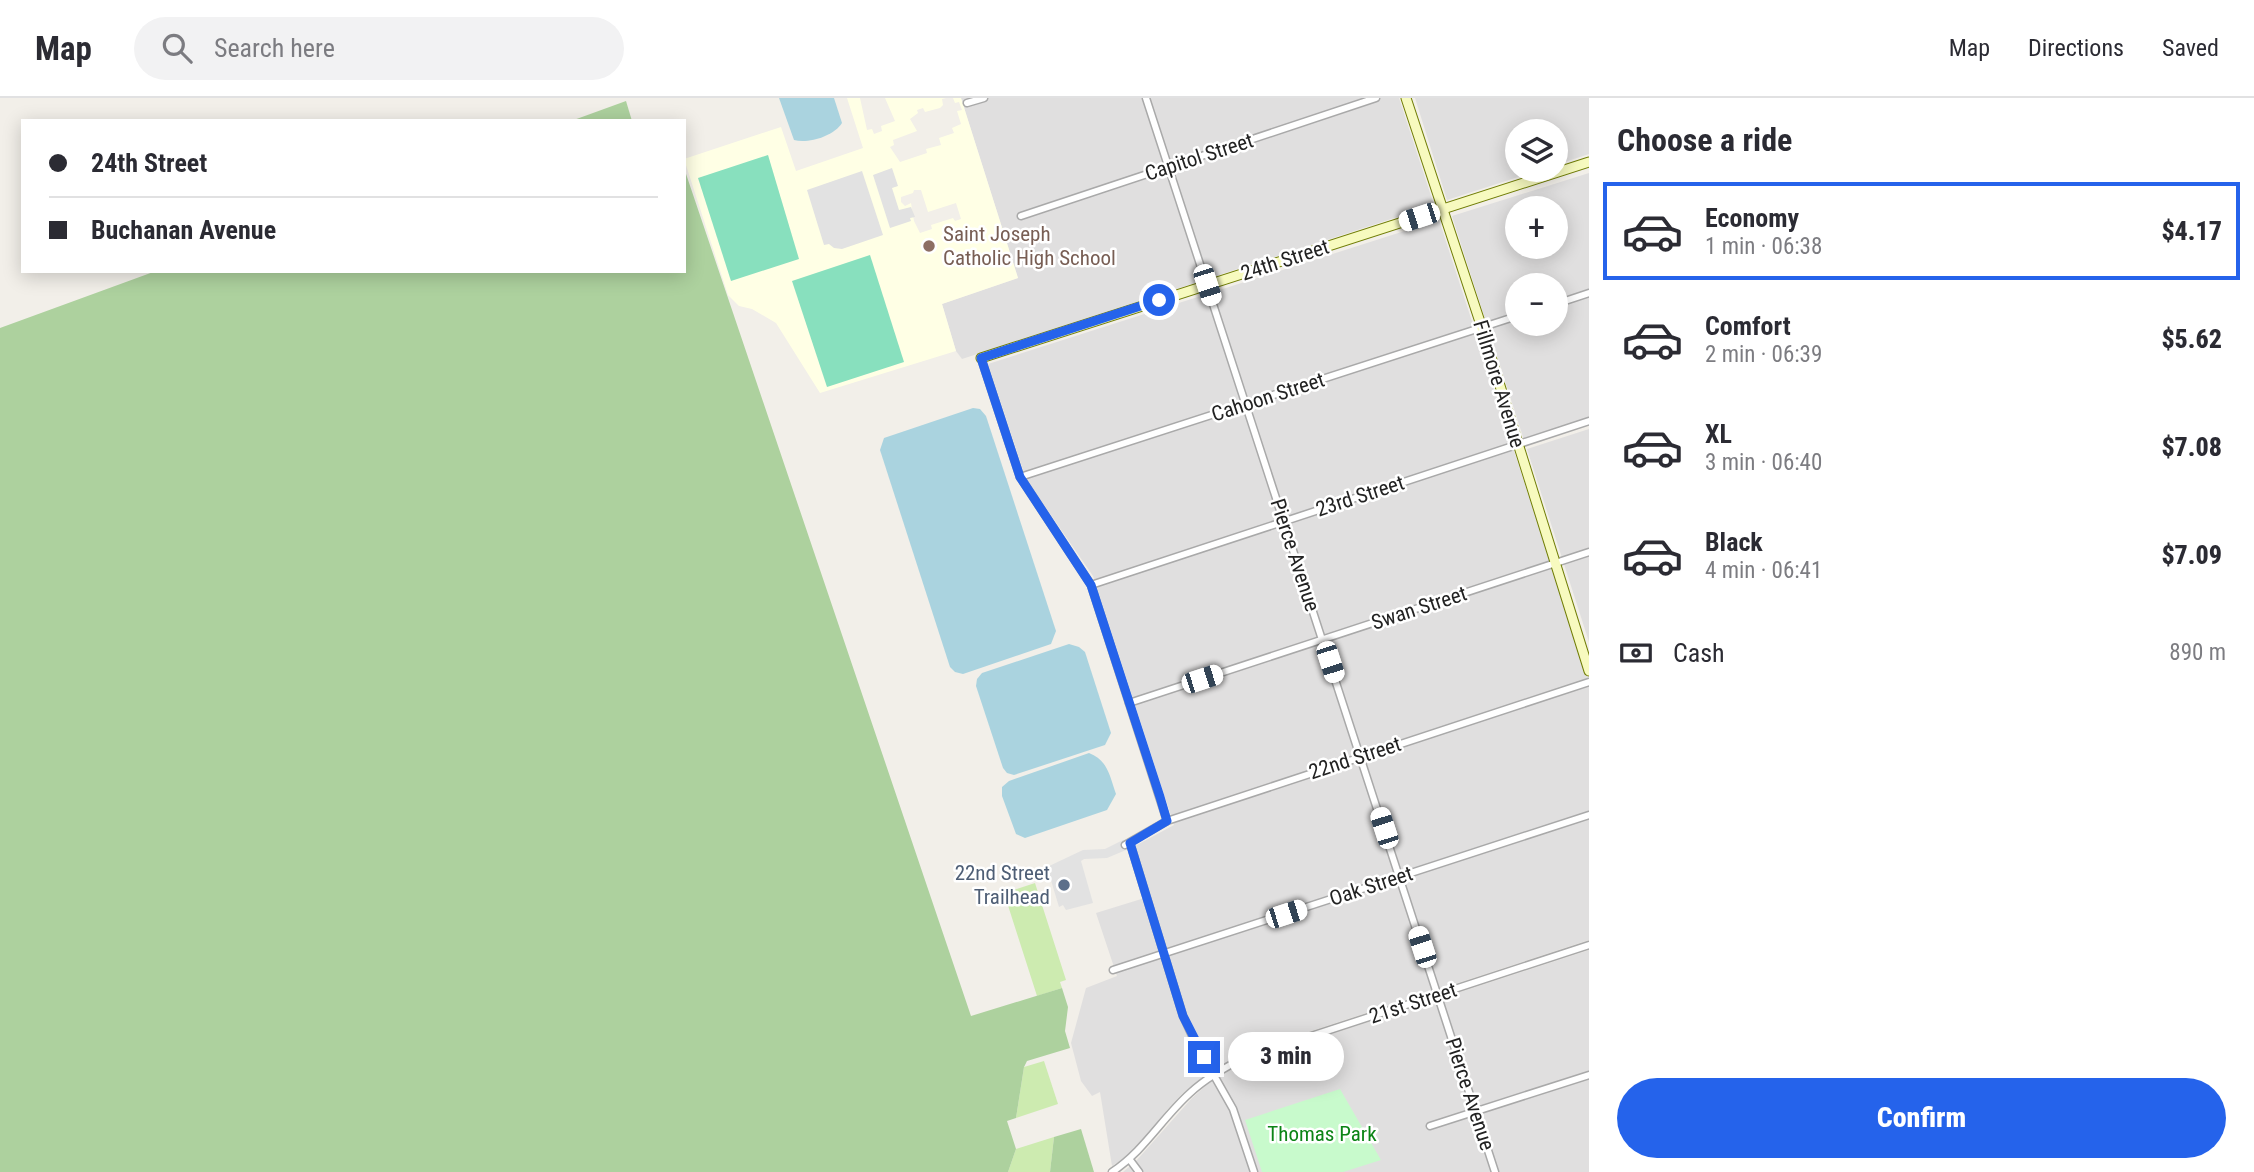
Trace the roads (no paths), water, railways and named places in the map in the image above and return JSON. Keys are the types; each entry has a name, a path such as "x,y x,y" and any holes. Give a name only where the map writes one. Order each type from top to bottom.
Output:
{"street":[{"path":"967,103 984,98"},
{"name":"Pierce Avenue","path":"1146,98 1495,1172"},
{"name":"Capitol Street","path":"1021,216 1376,98"},
{"name":"Fillmore Avenue","path":"1406,98 1482,328 1589,671"},
{"name":"24th Street","path":"981,358 1589,162"},
{"path":"1568,300 1589,293"},
{"name":"Cahoon Street","path":"1020,477 1505,320"},
{"path":"981,358 1020,477 1091,585 1167,821"},
{"name":"23rd Street","path":"1091,585 1589,421"},
{"name":"Swan Street","path":"1129,703 1589,552"},
{"name":"22nd Street","path":"1164,953 1127,844 1167,821 1589,682"},
{"name":"Oak Street","path":"1113,970 1589,815"},
{"name":"21st Street","path":"1112,1172 1130,1160 1189,1094 1214,1074 1241,1059 1589,945"},
{"path":"1164,953 1183,1016 1233,1109 1254,1172"},
{"path":"1430,1126 1589,1075"},
{"path":"1130,1160 1139,1172"}],"water":[{"path":"779,98 834,98 842,123 833,132 820,138 794,140"},
{"path":"973,408 980,409 986,416 1056,631 1051,644 963,674 950,667 880,450 884,438"},
{"path":"1069,644 1085,652 1111,733 1105,745 1014,775 1007,773 976,686 977,679 982,673"},
{"path":"1089,753 1104,765 1116,794 1107,810 1025,838 1016,834 1002,796 1002,787 1009,781"}],"place":[{"name":"Saint Joseph Catholic High School","path":"929,246"},
{"name":"22nd Street Trailhead","path":"1064,885"}],"park label":[{"name":"Thomas Park","path":"1322,1134"}]}
